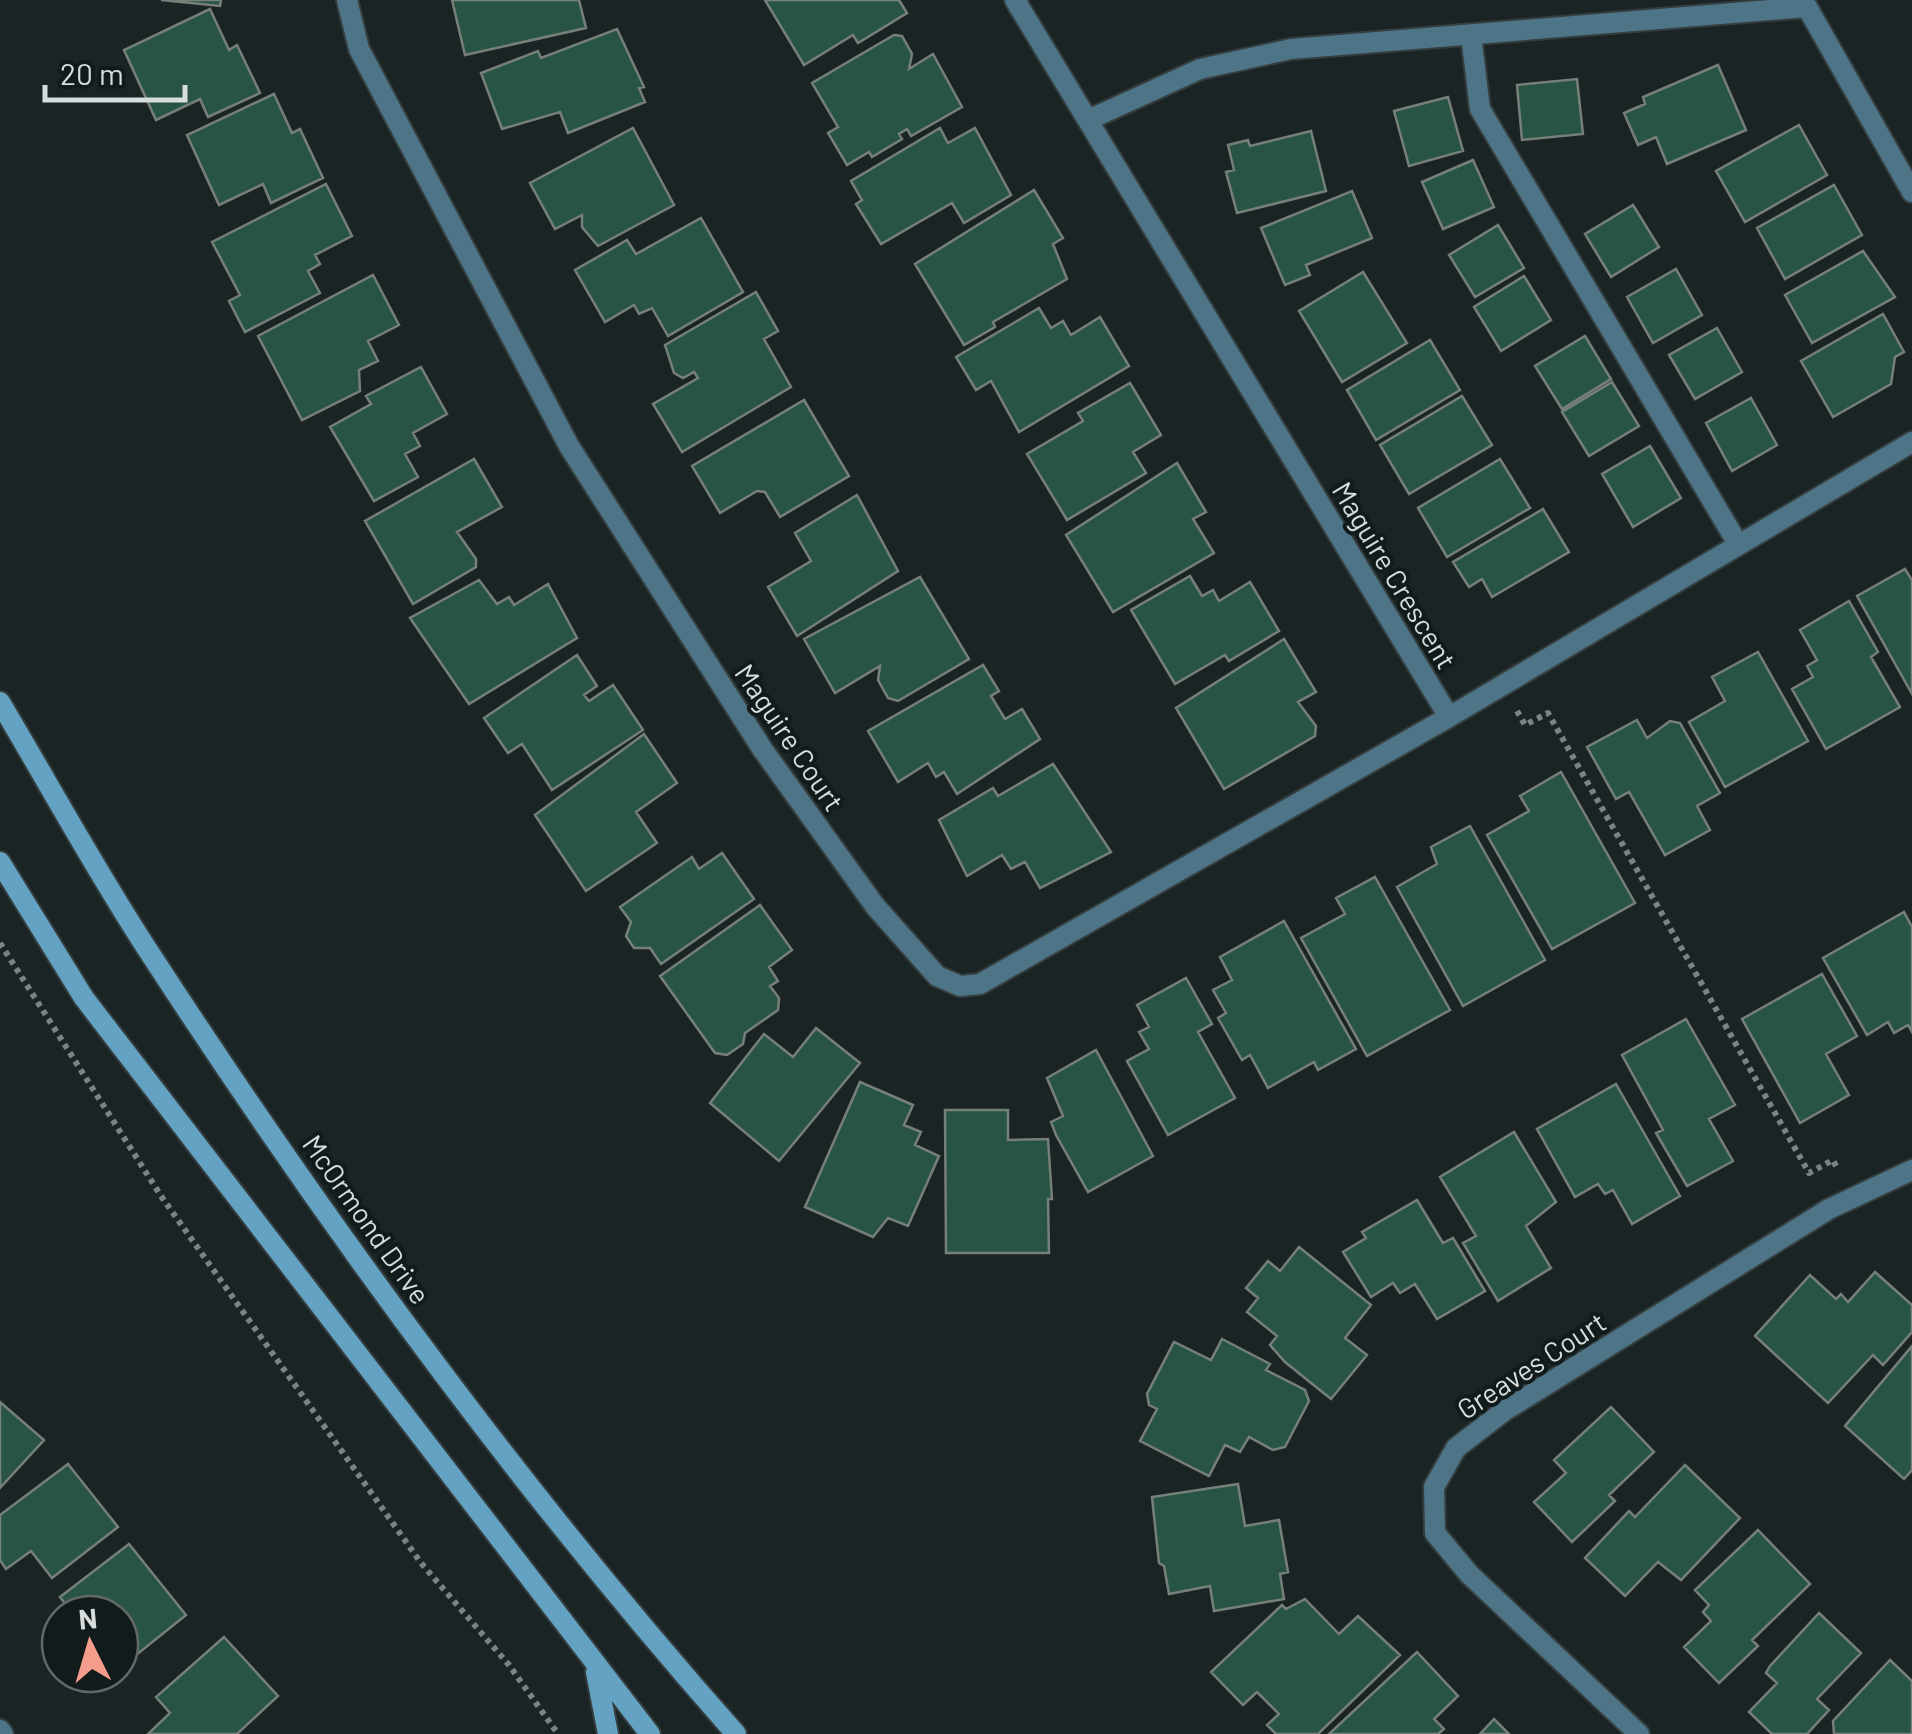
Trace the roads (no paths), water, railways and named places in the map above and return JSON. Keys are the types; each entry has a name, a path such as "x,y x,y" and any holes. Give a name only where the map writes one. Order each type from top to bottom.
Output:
{"main road":[{"name":"McOrmond Drive","path":"0,702 150,953 386,1299 643,1629 736,1734"},
{"path":"0,862 84,998 650,1734"},
{"path":"594,1665 608,1734"}],"street":[{"name":"Maguire Court","path":"347,0 359,49 569,446 763,750 875,906 937,976 960,986 980,984 1448,717"},
{"name":"Maguire Crescent","path":"1015,0 1448,717"},
{"path":"1088,120 1200,68 1291,49 1807,7 1912,192"},
{"path":"1471,36 1480,110 1738,544"},
{"path":"1448,717 1912,442"},
{"name":"Greaves Court","path":"1639,1734 1469,1574 1435,1533 1434,1487 1456,1448 1504,1411 1856,1196 1912,1170"}]}
